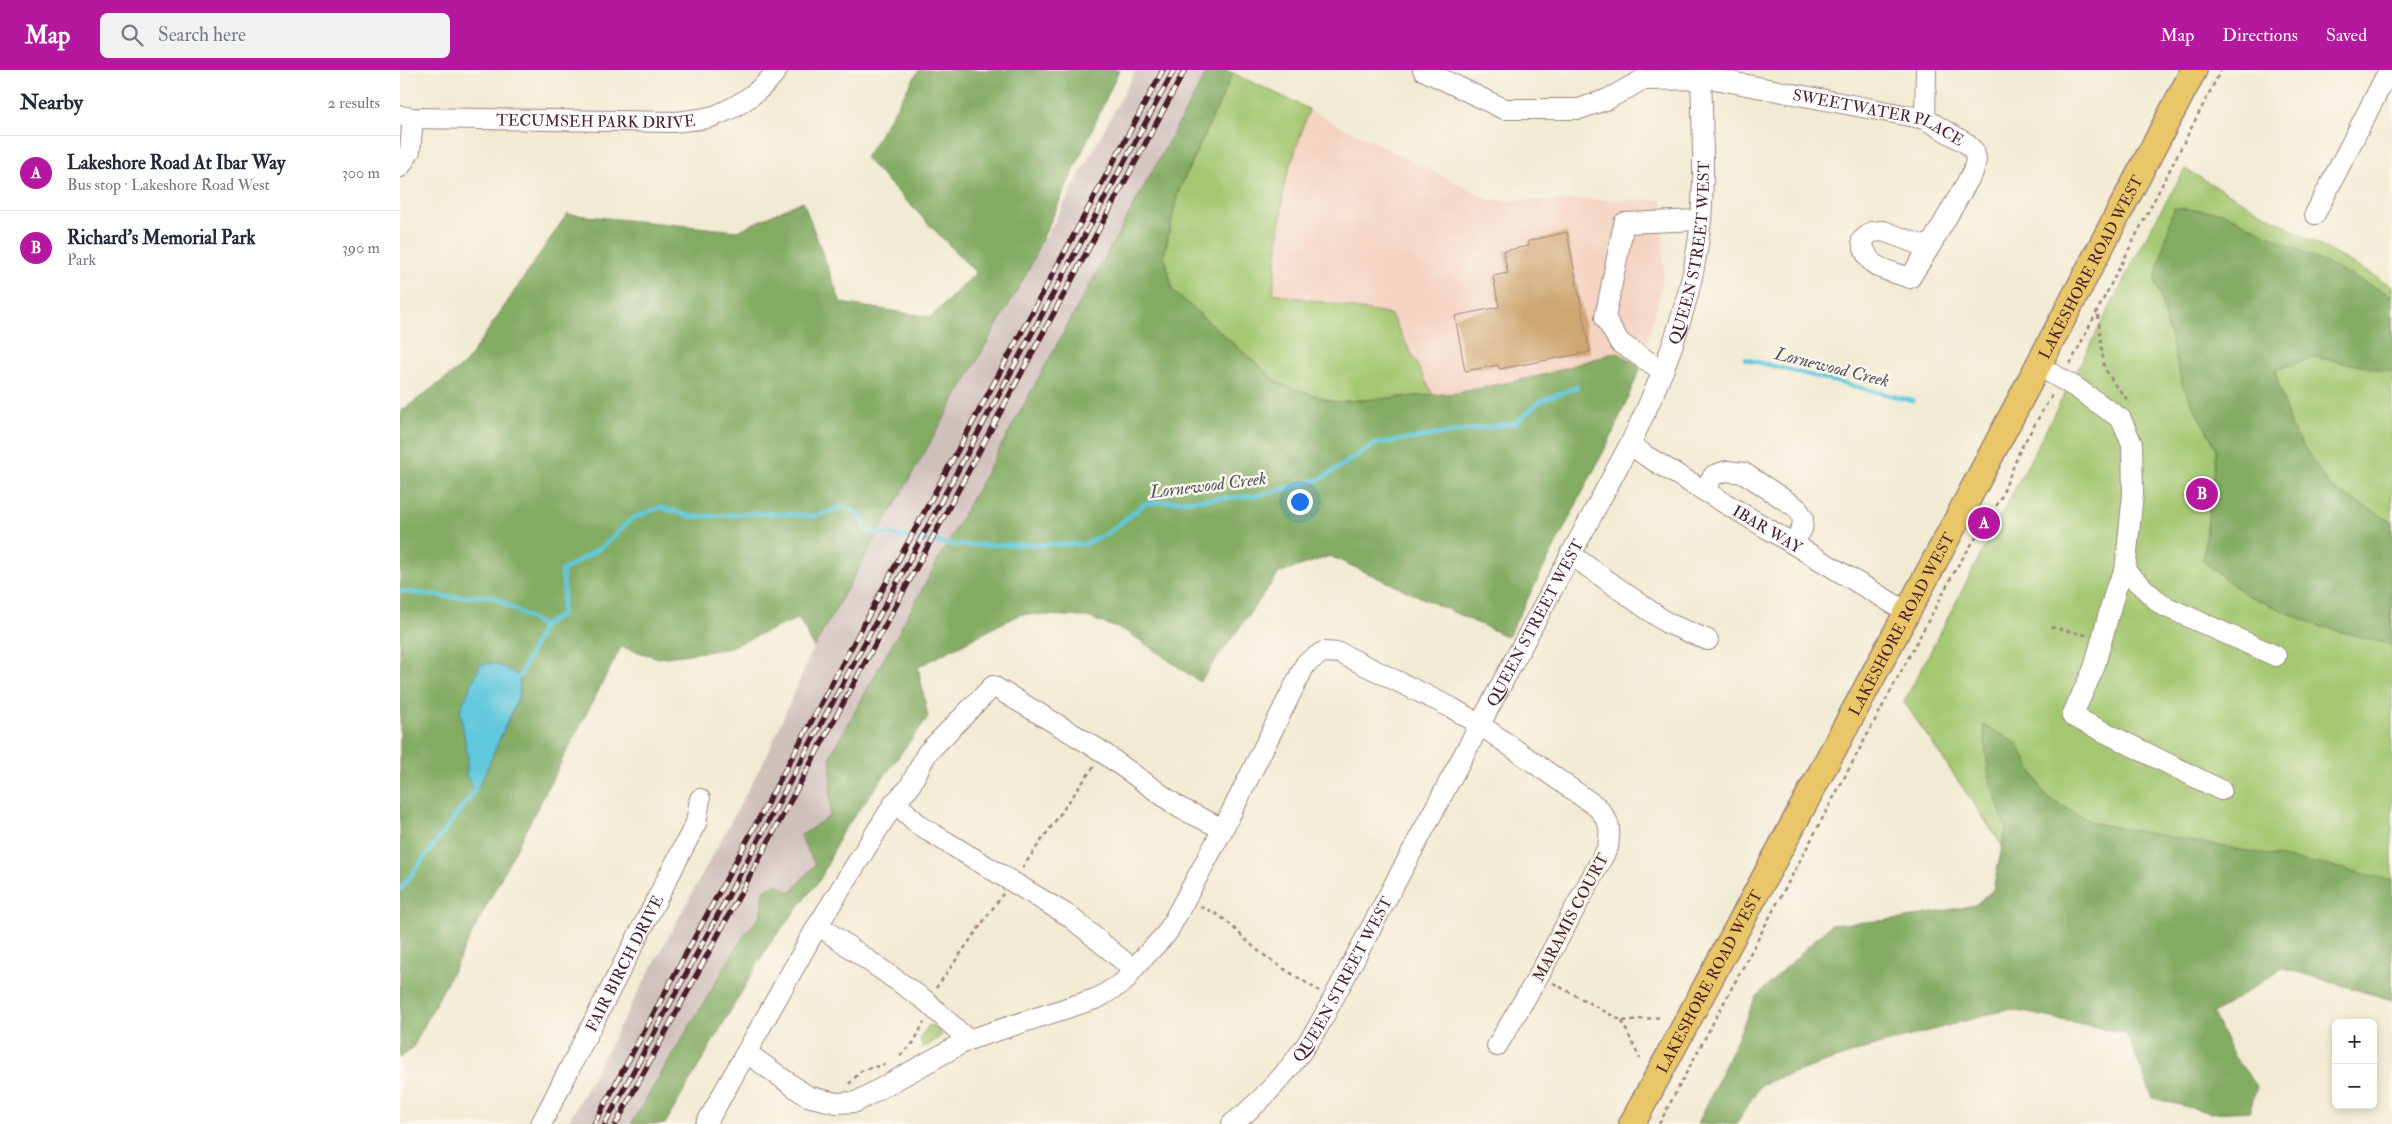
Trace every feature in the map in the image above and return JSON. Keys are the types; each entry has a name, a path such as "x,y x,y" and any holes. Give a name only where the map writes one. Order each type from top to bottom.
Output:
{"main road":[{"name":"LAKESHORE ROAD WEST","path":"1632,1124 2039,366 2194,70"}],"street":[{"name":"TECUMSEH PARK DRIVE","path":"407,117 675,122 713,116 748,99 777,70"},
{"name":"SWEETWATER PLACE","path":"1423,70 1504,109 1579,109 1608,100 1642,80 1701,74 1715,79 1925,119 1966,143 1974,150 1976,160 1973,172 1929,248"},
{"path":"1925,119 1926,70"},
{"path":"2315,214 2389,70"},
{"name":"QUEEN STREET WEST","path":"1232,1124 1264,1097 1289,1069 1307,1044 1630,444 1663,371 1685,306 1700,220 1703,156 1701,74"},
{"path":"400,167 410,151 407,117"},
{"path":"1663,371 1620,343 1605,318 1624,223 1700,220"},
{"path":"2039,366 2075,387 2121,419 2132,444 2133,494 2125,571 2116,588 2094,668 2072,716 2221,790"},
{"name":"IBAR WAY","path":"1630,444 1907,612"},
{"path":"1704,490 1714,475 1727,471 1744,474 1797,508 1803,518 1802,529 1793,544"},
{"path":"1570,554 1668,623 1708,640"},
{"path":"2125,571 2162,605 2276,656"},
{"path":"747,1053 806,1096 836,1103 856,1102 968,1040 1098,998 1124,982 1133,969 1167,933 1223,829 1306,664 1323,652 1340,653 1452,708 1479,724"},
{"path":"706,1124 818,925 895,802 909,788 926,753 993,686 1103,752 1180,808 1223,829"},
{"name":"MARAMIS COURT","path":"1479,724 1597,807 1608,819 1610,833 1608,847 1539,975 1497,1046"},
{"name":"FAIR BIRCH DRIVE","path":"541,1124 696,823 700,798"},
{"path":"895,802 920,826 1069,916 1133,969"},
{"path":"818,925 926,1001 968,1040"}],"path":[{"path":"2069,366 2098,314 2221,70"},
{"path":"1659,1124 1958,567 2000,500 2020,450 2054,392"},
{"path":"2051,627 2102,638"},
{"path":"895,1061 914,1042 923,1027 926,1001 1103,752"},
{"path":"1184,902 1213,911 1236,928 1254,947 1332,1000"},
{"path":"1539,975 1622,1021 1663,1017"},
{"path":"1622,1021 1640,1058"},
{"path":"836,1103 861,1071 887,1064"}],"shaded area":[{"path":"1136,70 1209,70 918,666 928,717 841,834 821,878 768,946 665,1124 567,1124 767,755 814,647 1029,269"},
{"path":"1233,73 1491,200 1662,200 1664,275 1641,367 1616,352 1543,375 1457,393 1335,402 1178,192"}],"green space":[{"path":"919,70 1119,70 1029,269 814,647 799,618 725,649 659,658 621,647 412,1049 400,1058 400,412 465,364 567,214 737,231 803,201 841,303 931,317 976,273 865,158","holes":["519,696 479,786 475,790 466,776 468,758 460,710"]},
{"path":"1208,70 1226,70 1233,73 1178,192 1164,255 1173,291 1280,384 1335,402 1457,393 1543,375 1616,352 1641,367 1611,437 1508,637 1330,556 1279,573 1200,682 1128,632 1087,617 1020,614 918,667 928,717 841,834 821,878 768,946 665,1124 631,1124 743,937 760,916 764,890 777,884 791,893 815,864 800,836 830,816 831,755"},
{"path":"1233,73 1309,109 1284,185 1273,293 1391,315 1433,395 1335,402 1280,384 1173,291 1164,255 1178,192"},
{"path":"2185,169 2392,286 2392,937 2019,870 1904,702 2151,228"},
{"path":"2174,208 2222,212 2392,296 2392,372 2315,357 2275,370 2290,425 2329,486 2392,522 2392,645 2319,626 2246,595 2203,561 2216,448 2183,387 2155,278"},
{"path":"1983,725 2017,743 2046,797 2093,823 2320,864 2392,880 2392,1000 2283,968 2213,1014 2233,1055 2257,1086 2250,1111 2211,1113 2153,1098 2126,1033 2008,1009 1871,1047 1761,1084 1736,1124 1698,1124 1756,997 1830,925 1901,919 1975,905 1993,890 2006,828 1989,778"},
{"path":"929,1025 936,1027 942,1035 929,1045 922,1047 920,1038"}],"water":[{"path":"494,663 520,676 519,696 479,786 475,790 466,776 468,758 460,710 481,664"}],"building":[{"path":"1567,232 1590,352 1499,369 1498,365 1465,371 1455,316 1499,307 1493,276 1508,273 1503,251 1529,246 1528,241"}],"waterway":[{"name":"Lornewood Creek","path":"1745,359 1913,401"},
{"path":"400,591 448,597 492,596 543,626 561,615 564,593 562,571 605,545 631,519 660,507 692,517 765,513 817,516 843,506 862,516 866,531 955,545 1085,544 1108,533 1146,503 1256,496 1321,479 1375,444 1515,423 1541,401 1577,387"},
{"name":"Lornewood Creek","path":"520,676 543,626"},
{"name":"Lornewood Creek","path":"400,890 475,790"}],"railway":[{"path":"594,1124 1163,70"},
{"path":"605,1124 1174,70"},
{"path":"616,1124 1185,70"}],"place":[{"name":"Richard's Memorial Park","path":"2202,494"},
{"name":"Lakeshore Road At Ibar Way","path":"1984,523"}]}
